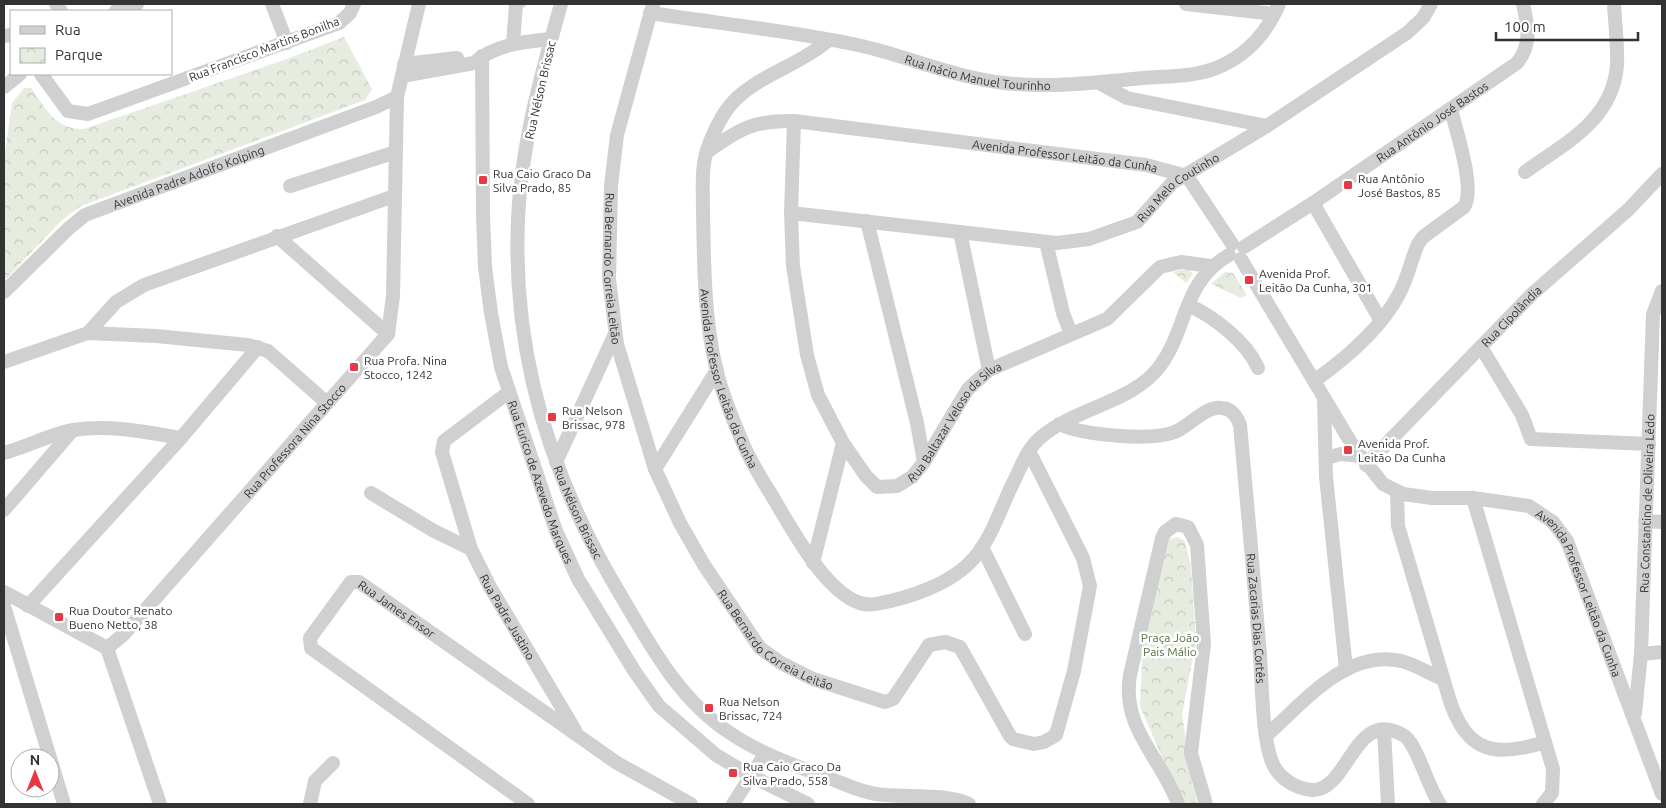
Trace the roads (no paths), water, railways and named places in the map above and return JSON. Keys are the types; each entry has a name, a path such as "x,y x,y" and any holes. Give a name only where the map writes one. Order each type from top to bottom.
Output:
{"street":[{"path":"119,10 137,4"},
{"path":"272,4 287,43"},
{"name":"Rua Francisco Martins Bonilha","path":"42,75 68,111 88,114 287,43 339,22 350,13 354,4"},
{"path":"388,334 393,296 397,97 419,4"},
{"path":"512,44 516,4"},
{"name":"Rua Nélson Brissac","path":"561,4 533,108 518,220 521,310 526,357 543,420 556,462 580,524 606,572 662,664 704,712 728,732 765,754 864,792 915,798 958,799 969,804"},
{"path":"1186,4 1277,9"},
{"name":"Rua Melo Coutinho","path":"791,213 1057,243 1088,239 1137,222 1165,189 1267,126 1407,33 1423,18 1430,4"},
{"name":"Rua Antônio José Bastos","path":"1237,251 1313,203 1517,64 1523,56 1528,40 1523,4"},
{"path":"1525,172 1583,130 1603,110 1609,100 1615,82 1617,64 1614,4"},
{"name":"Rua Inácio Manuel Tourinho","path":"652,8 894,53 976,79 1053,86 1101,84 1196,74 1212,70 1225,64 1253,45 1277,9"},
{"name":"Rua Bernardo Correia Leitão","path":"652,8 617,134 612,169 610,279 615,334 655,469 680,523 704,565 760,648 771,657 813,679 885,702 893,699 929,645 945,642 954,644 960,647 973,668 1010,736 1019,742 1034,744 1052,738 1059,729 1074,671 1090,586 1083,558 1029,452"},
{"path":"403,70 482,56 512,44 551,39"},
{"path":"706,152 722,118 739,96 808,58 829,40"},
{"name":"Rua Eurico de Azevedo Marques","path":"482,56 485,266 491,313 501,367 556,531 578,579 634,672 659,706 688,734 716,755 751,776 808,804"},
{"path":"4,87 19,75"},
{"path":"1101,84 1127,98 1267,126"},
{"name":"Avenida Padre Adolfo Kolping","path":"4,292 69,228 85,215 376,107 397,97"},
{"path":"1314,381 1346,355 1381,321 1404,285 1418,244 1423,237 1464,207 1467,202 1469,195 1466,176 1451,109"},
{"name":"Avenida Professor Leitão da Cunha","path":"1237,251 1211,266 1202,278 1188,305 1167,355 1152,376 1110,401 1059,424 1042,436 1029,452 982,547 963,569 952,577 914,593 875,604 855,600 829,582 813,563 751,460 716,370 704,272 703,173 706,152 730,136 756,123 769,120 794,121 1146,165 1187,176 1237,251 1363,461 1383,484 1397,492 1432,498 1473,498 1529,506 1547,516 1560,530 1570,550 1635,718 1662,794"},
{"name":"Rua Baltazar Veloso da Silva","path":"794,121 791,213 793,266 807,355 818,395 843,442 866,476 877,487 897,486 907,482 924,462 968,389 989,370 1115,313 1160,267 1182,262 1211,266"},
{"path":"290,186 396,152"},
{"name":"Rua Cipolândia","path":"1363,461 1481,347 1560,267 1628,210 1662,174"},
{"path":"88,333 116,302 130,292 277,236 394,196"},
{"path":"1313,203 1381,321"},
{"path":"867,221 924,462"},
{"path":"960,232 989,370"},
{"path":"277,236 388,334"},
{"path":"1046,242 1063,313 1071,334"},
{"name":"Rua Constantino de Oliveira Lêdo","path":"1635,718 1641,654 1652,314 1662,292"},
{"path":"1188,305 1204,312 1229,332 1258,368"},
{"path":"4,362 88,333 156,336 258,347 278,359 327,403"},
{"name":"Rua Professora Nina Stocco","path":"107,648 123,635 388,334"},
{"path":"556,462 615,334"},
{"path":"28,606 181,438 258,347"},
{"path":"1481,347 1522,415 1531,439 1648,444"},
{"path":"655,469 716,370"},
{"name":"Rua Padre Justino","path":"509,392 442,444 442,452 471,548 490,587 578,735 617,763 691,804"},
{"path":"1324,398 1326,458 1346,669"},
{"name":"Rua Zacarias Dias Cortês","path":"1059,424 1075,431 1153,437 1178,431 1215,408 1229,410 1236,417 1240,425 1267,735 1270,755 1276,770 1291,783 1312,790 1331,782 1366,736 1384,731"},
{"path":"520,425 543,420"},
{"path":"4,453 72,430 100,428 181,438"},
{"path":"4,510 72,430"},
{"path":"813,563 843,442"},
{"path":"1326,458 1340,454 1363,461"},
{"path":"1397,492 1398,526 1443,679 1456,718 1464,732 1483,747 1500,751 1513,750 1545,742"},
{"path":"371,494 434,531 471,548"},
{"path":"1473,498 1554,778 1552,793 1543,804"},
{"path":"1645,521 1662,522"},
{"path":"1178,804 1161,766 1134,725 1128,696 1130,675 1162,538 1165,532 1176,524 1188,526 1196,545 1204,644 1191,753 1206,804"},
{"path":"982,547 1025,634"},
{"name":"Rua James Ensor","path":"528,804 313,650 310,645 310,638 349,584 359,582 578,735"},
{"path":"4,592 107,648 160,804"},
{"path":"4,606 64,804"},
{"path":"1641,654 1662,652"},
{"path":"1267,735 1332,676 1346,669 1376,662 1398,660 1443,679"},
{"path":"536,706 552,690"},
{"path":"1388,804 1384,731 1398,732 1408,738 1440,804"},
{"path":"734,804 765,754"},
{"path":"310,804 318,776 332,763"}],"place":[{"name":"Rua Caio Graco Da Silva Prado, 85","path":"483,180"},
{"name":"Rua Antônio José Bastos, 85","path":"1348,185"},
{"name":"Avenida Prof. Leitão Da Cunha, 301","path":"1249,280"},
{"name":"Rua Profa. Nina Stocco, 1242","path":"354,367"},
{"name":"Rua Nelson Brissac, 978","path":"552,417"},
{"name":"Avenida Prof. Leitão Da Cunha","path":"1348,450"},
{"name":"Rua Doutor Renato Bueno Netto, 38","path":"59,617"},
{"name":"Rua Nelson Brissac, 724","path":"709,708"},
{"name":"Rua Caio Graco Da Silva Prado, 558","path":"733,773"}],"park label":[{"name":"Praça João Pais Málio","path":"1170,644"}]}
